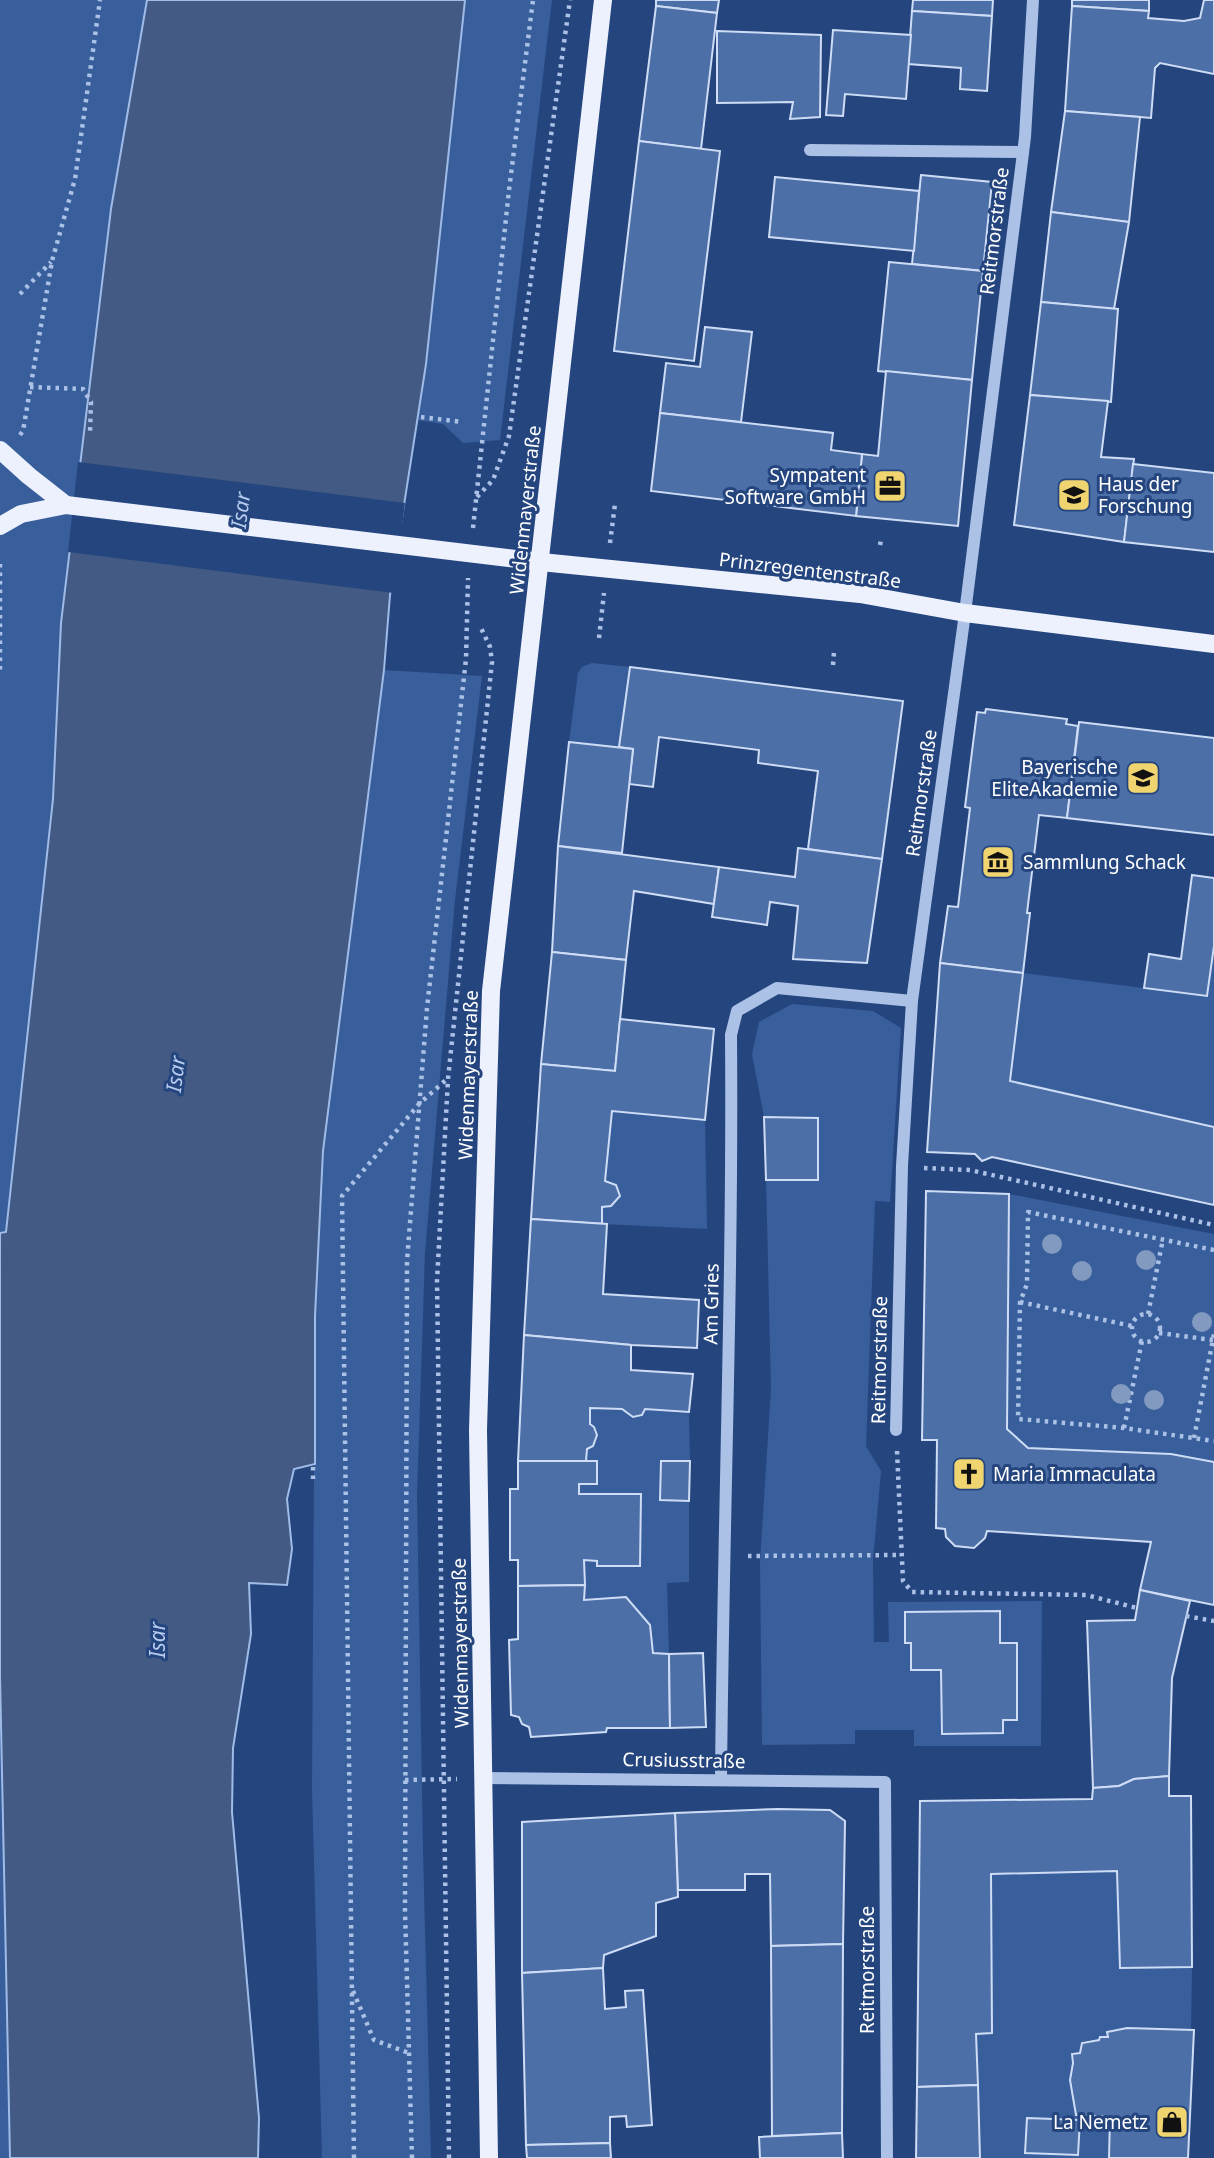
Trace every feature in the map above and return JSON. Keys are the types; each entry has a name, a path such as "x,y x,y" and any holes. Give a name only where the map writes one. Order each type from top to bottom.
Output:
{"main road":[{"name":"Widenmayerstraße","path":"489,2158 478,1430 491,991 603,0"},
{"path":"0,450 66,505"},
{"name":"Prinzregentenstraße","path":"66,505 541,562 860,594 965,613 1214,644"},
{"path":"0,526 21,514 66,505"}],"street":[{"name":"Reitmorstraße","path":"896,1430 902,1166 912,1000 965,613 1023,152 1033,0"},
{"path":"810,149 1023,152"},
{"name":"Am Gries","path":"721,1780 723,1556 732,1273 731,1035 737,1011 777,988 912,1000"},
{"name":"Crusiusstraße","path":"483,1778 885,1782"},
{"name":"Reitmorstraße","path":"885,1782 887,2158"}],"path":[{"path":"23,430 52,261 75,179 100,0"},
{"path":"533,0 509,190 476,498 493,480 509,436 570,0"},
{"path":"20,294 52,261"},
{"path":"30,387 83,388 91,402 90,433"},
{"path":"421,417 463,422"},
{"path":"0,564 0,672"},
{"path":"412,2158 405,1911 407,1261 427,1009 466,659 466,606"},
{"path":"832,665 834,652"},
{"path":"354,2158 342,1196 419,1104 448,1079"},
{"path":"902,1166 970,1170 1214,1224"},
{"path":"1214,1250 1028,1212 1027,1284 1020,1302 1018,1419 1124,1428 1214,1440"},
{"path":"1148,1314 1163,1239"},
{"path":"1020,1302 1132,1326"},
{"path":"1148,1314 1158,1321 1159,1333 1152,1340 1142,1341 1134,1335 1132,1326 1138,1317 1148,1314"},
{"path":"1159,1333 1214,1338 1194,1438"},
{"path":"1124,1428 1142,1341"},
{"name":"Reitmorstraße","path":"896,1430 903,1581 912,1592 1086,1595 1137,1608"},
{"path":"313,1467 313,1482"},
{"path":"723,1556 901,1555"},
{"path":"1186,1616 1214,1621"},
{"path":"405,1780 443,1780"},
{"path":"352,1987 374,2040 409,2053"}],"shaded area":[{"path":"0,0 147,0 111,209 61,623 53,799 6,1233 0,1233"},
{"path":"465,0 552,0 500,440 463,443 443,424 416,420 426,364"},
{"path":"592,663 630,667 619,747 569,742 578,673 582,667"},
{"path":"384,670 482,676 455,900 425,1253 417,1495 431,2158 322,2158 312,1788 315,1316 323,1151"},
{"path":"1214,946 1214,1127 1010,1081 1023,973 1207,996"},
{"path":"792,1004 873,1011 901,1028 890,1202 875,1201 866,1446 881,1471 873,1561 874,1642 889,1642 888,1602 1042,1601 1041,1746 914,1746 914,1730 855,1730 855,1744 762,1745 760,1562 771,1389 766,1180 817,1180 818,1119 764,1117 752,1054 759,1022"},
{"path":"612,1111 705,1120 707,1229 602,1224 602,1207 611,1206 620,1196 605,1181"},
{"path":"1009,1194 1214,1234 1214,1462 1171,1454 1028,1448 1007,1429"},
{"path":"590,1408 622,1409 633,1417 642,1415 645,1409 689,1412 690,1461 661,1462 660,1500 689,1501 689,1582 667,1583 669,1654 653,1653 650,1625 627,1597 584,1600 584,1560 597,1561 597,1566 640,1566 641,1494 579,1494 579,1484 597,1484 597,1461 586,1461 587,1449 593,1446 597,1435 590,1424"},
{"path":"0,1676 1,1701 10,2158 0,2158"},
{"path":"1117,1871 1120,1968 1192,1967 1191,2029 1127,2028 1107,2032 1108,2037 1082,2042 1080,2053 1072,2054 1070,2080 1076,2115 1110,2117 1109,2158 980,2158 976,2034 992,2033 991,1874"}],"water":[{"name":"Isar","path":"147,0 465,0 426,364 390,595 384,670 323,1151 315,1316 315,1464 294,1469 287,1499 292,1549 287,1585 249,1583 251,1634 233,1748 232,1812 259,2118 258,2158 10,2158 0,1676 0,1233 6,1232 53,799 61,623 111,209"}],"pier":[{"path":"78,462 405,503 394,593 68,552"}],"building":[{"path":"656,0 719,0 717,13 656,6"},
{"path":"913,0 993,0 992,16 912,11"},
{"path":"1072,0 1149,0 1149,11 1072,6"},
{"path":"1204,0 1214,0 1214,74 1160,63 1155,68 1151,118 1065,111 1072,6 1149,11 1148,18 1184,21 1200,18"},
{"path":"656,6 717,13 701,149 639,141"},
{"path":"912,11 992,16 987,91 960,89 961,68 908,64"},
{"path":"833,30 911,35 906,99 845,94 843,116 826,115"},
{"path":"717,31 821,35 820,117 790,119 793,102 717,103"},
{"path":"1065,111 1140,117 1129,222 1051,212"},
{"path":"639,141 720,151 694,361 614,351"},
{"path":"921,175 992,182 983,271 912,264"},
{"path":"775,177 919,191 914,251 769,237"},
{"path":"1051,212 1129,222 1114,309 1041,302"},
{"path":"889,262 983,271 972,380 878,371"},
{"path":"1041,302 1118,309 1111,402 1030,395"},
{"path":"705,327 752,332 741,422 660,413 666,363 700,367"},
{"path":"886,371 972,380 958,526 856,516 862,454 878,456"},
{"name":"Haus der Forschung","path":"1030,395 1108,401 1101,457 1134,459 1124,542 1014,525"},
{"path":"660,413 833,433 831,450 862,454 856,516 651,491"},
{"path":"1133,464 1214,473 1214,552 1124,542"},
{"path":"630,667 903,701 882,859 808,849 818,771 758,763 759,750 659,737 653,787 629,784 633,749 619,747"},
{"name":"Sammlung Schack","path":"986,709 1067,719 1066,724 1078,726 1067,818 1039,815 1023,973 940,963 948,906 958,907 970,808 965,807 977,712 985,713"},
{"name":"Bayerische EliteAkademie","path":"1079,722 1214,738 1214,835 1067,818"},
{"path":"569,742 633,749 622,853 558,846"},
{"path":"558,846 719,867 714,904 634,891 626,960 552,952"},
{"path":"798,848 882,859 867,963 793,959 798,906 770,902 767,925 712,917 719,867 795,877"},
{"path":"1192,875 1214,878 1214,946 1207,996 1144,988 1149,954 1181,959"},
{"path":"552,952 626,960 615,1071 541,1064"},
{"path":"940,963 1023,973 1010,1081 1214,1127 1214,1205 992,1157 982,1161 975,1154 927,1152"},
{"path":"620,1019 714,1029 705,1120 612,1111 605,1181 616,1185 620,1196 611,1206 602,1207 602,1224 531,1219 541,1064 615,1071"},
{"path":"764,1117 818,1118 818,1180 766,1180"},
{"path":"926,1191 1009,1194 1007,1429 1028,1448 1171,1454 1214,1462 1214,1605 1140,1590 1151,1542 987,1531 985,1538 974,1548 955,1546 946,1537 945,1529 936,1528 937,1440 922,1440"},
{"path":"531,1219 607,1224 603,1294 699,1300 697,1348 524,1335"},
{"path":"524,1335 631,1345 631,1370 693,1374 689,1412 645,1409 642,1415 633,1417 622,1409 590,1408 590,1424 597,1435 593,1446 587,1449 586,1461 518,1461"},
{"path":"518,1461 597,1461 597,1484 579,1484 579,1494 641,1494 640,1566 597,1566 597,1561 584,1560 585,1585 518,1586 518,1560 510,1560 510,1489 518,1489"},
{"path":"661,1461 690,1461 689,1501 660,1500"},
{"path":"585,1585 584,1600 626,1597 650,1625 653,1653 669,1654 670,1728 607,1728 606,1732 531,1737 529,1727 522,1724 519,1717 511,1715 509,1640 518,1639 518,1586"},
{"path":"1140,1590 1190,1601 1172,1678 1169,1776 1134,1779 1119,1786 1093,1788 1087,1621 1135,1620"},
{"path":"1000,1611 1000,1643 1017,1643 1017,1720 1003,1720 1003,1733 942,1734 941,1670 911,1670 911,1643 905,1643 905,1612"},
{"path":"703,1653 706,1727 670,1728 669,1654"},
{"path":"1169,1776 1169,1796 1191,1796 1192,1967 1120,1968 1117,1871 991,1874 992,2033 976,2034 978,2085 917,2087 920,1801 1092,1799 1093,1788 1119,1786 1134,1779"},
{"path":"830,1810 845,1821 843,1944 771,1946 770,1874 745,1874 745,1890 678,1890 675,1813"},
{"path":"675,1813 678,1897 656,1903 656,1936 604,1955 603,1968 522,1973 522,1822"},
{"path":"843,1944 842,2133 772,2136 771,1946"},
{"path":"603,1968 605,2009 626,2007 625,1991 643,1990 652,2125 627,2127 626,2116 610,2117 610,2143 526,2145 522,1973"},
{"path":"1127,2028 1194,2030 1188,2158 1109,2158 1110,2117 1076,2115 1070,2080 1072,2054 1080,2053 1082,2043 1108,2037 1107,2032"},
{"path":"978,2085 980,2158 916,2158 917,2087"},
{"path":"1027,2118 1080,2120 1078,2155 1025,2153"},
{"path":"842,2133 843,2158 760,2158 759,2137"},
{"path":"610,2143 611,2158 527,2158 526,2145"}],"place":[{"name":"Sympatent Software GmbH","path":"890,486"},
{"name":"Haus der Forschung","path":"1074,495"},
{"name":"Bayerische EliteAkademie","path":"1143,778"},
{"name":"Sammlung Schack","path":"998,862"},
{"name":"Maria Immaculata","path":"969,1474"},
{"name":"La Nemetz","path":"1172,2122"}]}
